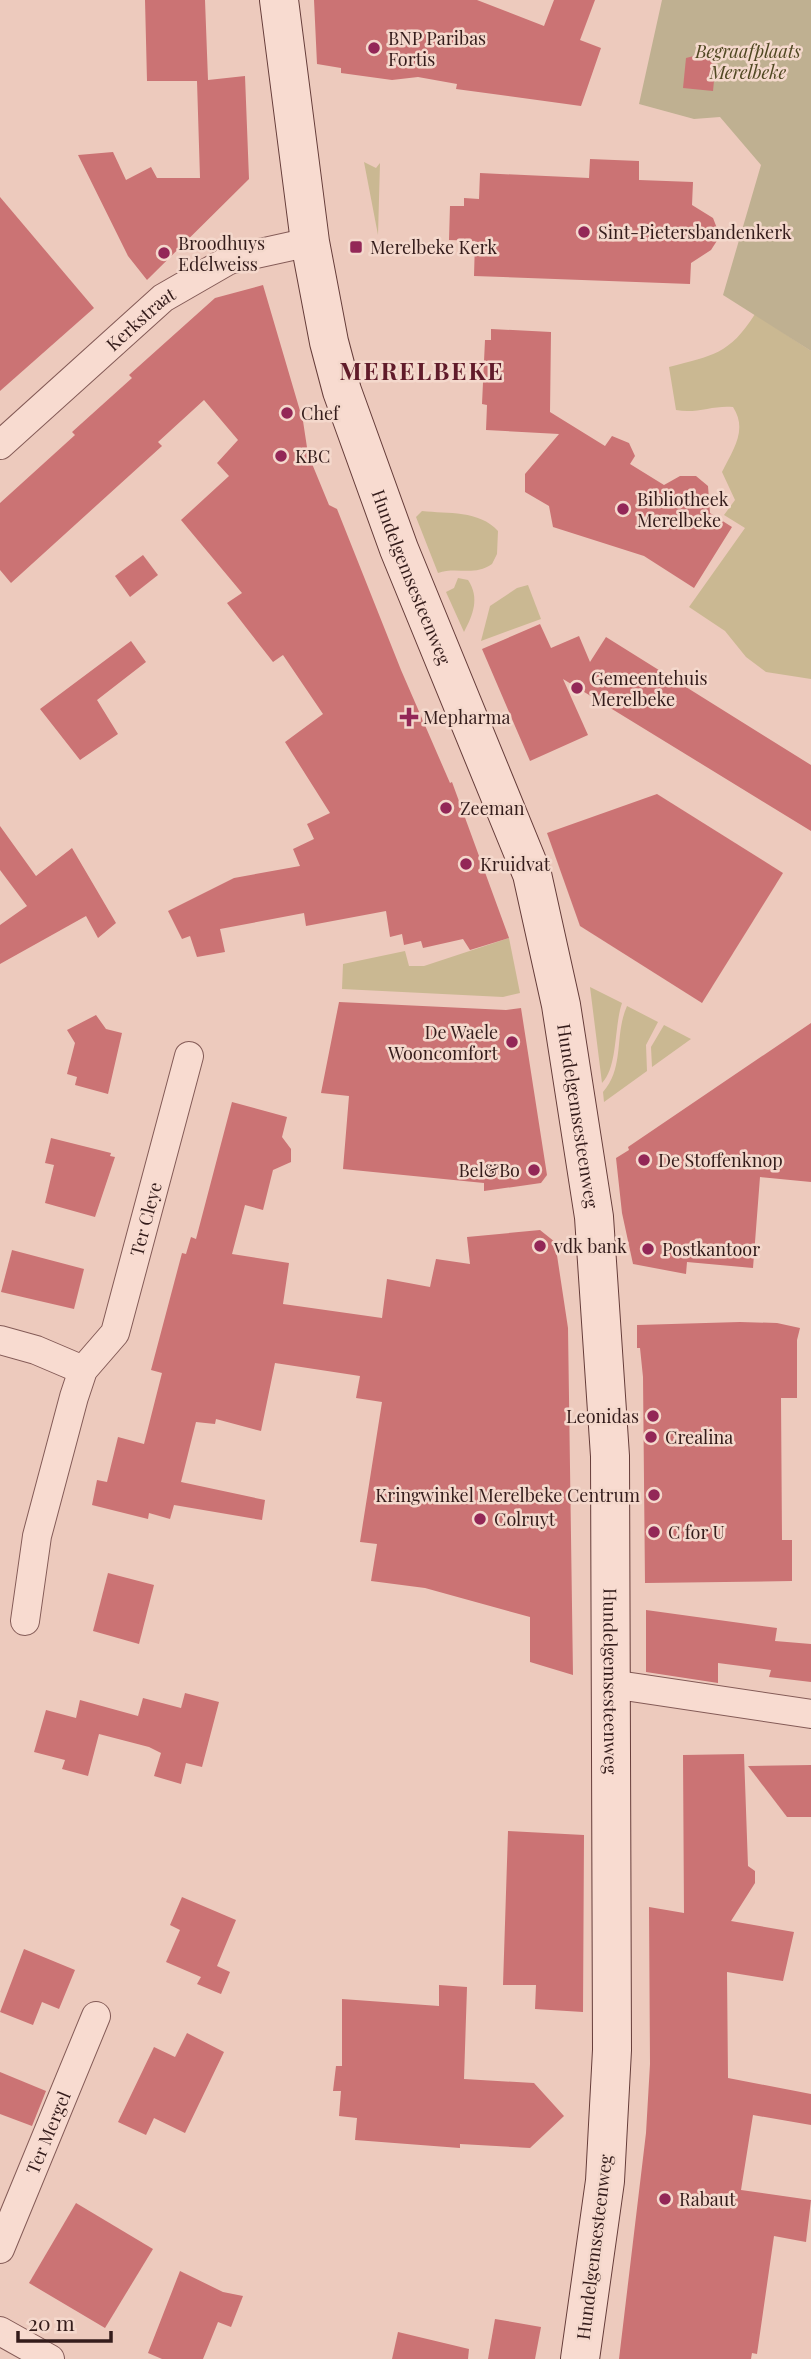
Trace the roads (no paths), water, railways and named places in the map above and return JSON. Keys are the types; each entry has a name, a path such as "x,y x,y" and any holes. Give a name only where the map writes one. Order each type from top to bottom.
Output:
{"main road":[{"name":"Hundelgemsesteenweg","path":"279,0 310,242 329,342 342,390 399,549 532,874 561,1005 594,1217 610,1456 609,2112 605,2180 580,2359"}],"street":[{"name":"Kerkstraat","path":"0,444 163,298 229,260 310,242"},
{"name":"Ter Cleye","path":"25,1621 37,1536 83,1370 115,1333 189,1056"},
{"path":"0,1340 36,1350 83,1370"},
{"path":"611,1684 811,1714"},
{"name":"Ter Mergel","path":"0,2249 96,2016"},
{"path":"0,2331 50,2359"}],"place":[{"name":"BNP Paribas Fortis","path":"374,48"},
{"name":"Sint-Pietersbandenkerk","path":"584,232"},
{"name":"Merelbeke Kerk","path":"356,247"},
{"name":"Broodhuys Edelweiss","path":"164,253"},
{"name":"Chef","path":"287,413"},
{"name":"KBC","path":"281,456"},
{"name":"Bibliotheek Merelbeke","path":"623,509"},
{"name":"Gemeentehuis Merelbeke","path":"577,688"},
{"name":"Mepharma","path":"409,717"},
{"name":"Zeeman","path":"446,808"},
{"name":"Kruidvat","path":"466,864"},
{"name":"De Waele Wooncomfort","path":"512,1042"},
{"name":"De Stoffenknop","path":"644,1160"},
{"name":"Bel&Bo","path":"534,1170"},
{"name":"vdk bank","path":"540,1246"},
{"name":"Postkantoor","path":"648,1249"},
{"name":"Leonidas","path":"653,1416"},
{"name":"Crealina","path":"651,1437"},
{"name":"Kringwinkel Merelbeke Centrum","path":"654,1495"},
{"name":"Colruyt","path":"480,1519"},
{"name":"C for U","path":"654,1532"},
{"name":"Rabaut","path":"665,2199"}],"district":[{"name":"MERELBEKE","path":"422,370"}],"park label":[{"name":"Begraafplaats Merelbeke","path":"748,61"}]}
